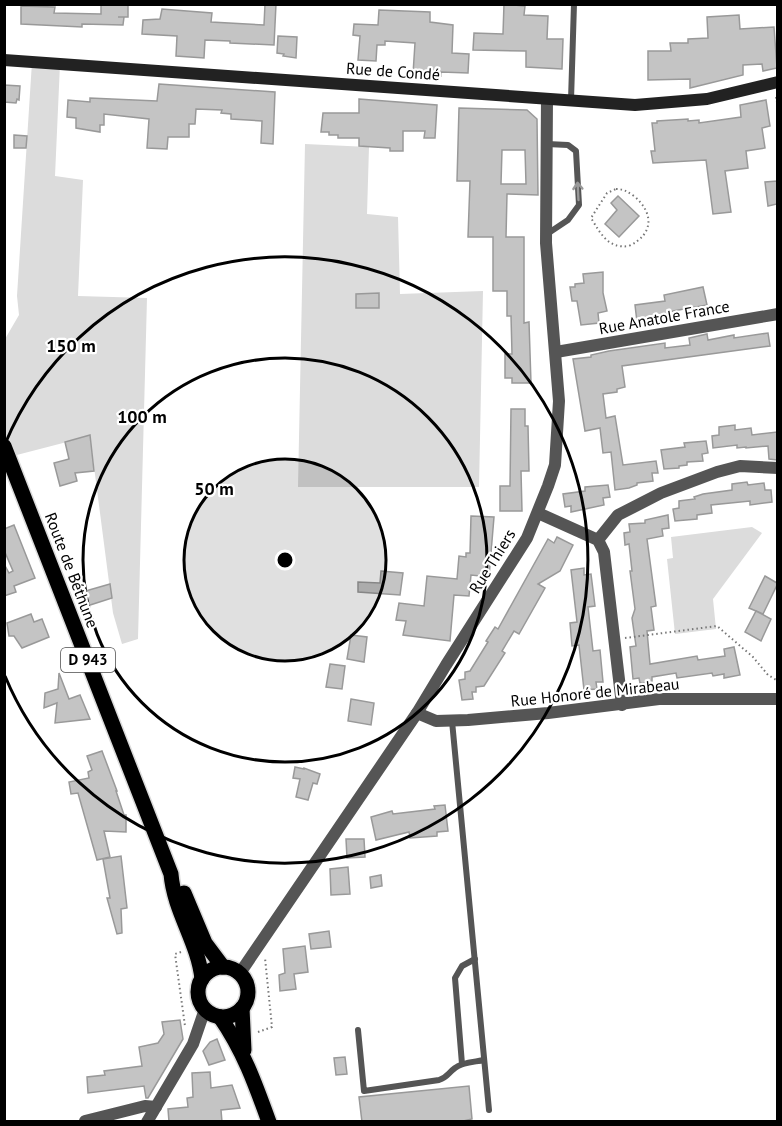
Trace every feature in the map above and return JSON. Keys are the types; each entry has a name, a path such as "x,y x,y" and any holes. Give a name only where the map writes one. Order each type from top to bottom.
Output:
{"main road":[{"name":"Rue de Condé","path":"4,60 635,105 707,99 777,82"},
{"name":"Route de Béthune","path":"4,446 171,874 175,897 200,961 201,979"},
{"name":"Route de Béthune","path":"171,874 184,893 205,943 223,967"},
{"path":"220,1017 232,1015 242,1008 248,990 240,973 223,967 211,970 201,979 198,994 205,1009 220,1017 235,1038 269,1122"},
{"path":"242,1008 245,1059"}],"street":[{"name":"Rue Thiers","path":"240,973 417,713 527,538 555,465 559,401 546,234 547,99"},
{"name":"Rue Anatole France","path":"556,352 777,314"},
{"path":"598,540 618,515 660,493 740,466 777,468"},
{"path":"538,513 598,540 604,552 621,705"},
{"name":"Rue Honoré de Mirabeau","path":"417,713 436,721 452,721 548,713 659,699 777,699"},
{"path":"147,1122 193,1044 205,1009"},
{"path":"85,1121 145,1106 156,1107"}],"lane":[{"path":"572,100 574,4"},
{"path":"546,234 568,220 579,205 576,151 568,145 547,144"},
{"path":"452,721 489,1110"},
{"path":"462,1064 455,978 462,966 474,959"},
{"path":"358,1030 364,1091 439,1080 448,1077 455,1068 462,1064 484,1060"}],"path":[{"path":"622,189 628,192 648,212 647,228 636,243 629,246 613,245 603,237 591,218 607,193 612,190 622,189"},
{"path":"614,639 717,626 777,681"},
{"path":"193,1044 187,1041 175,954 195,947"},
{"path":"242,1037 272,1027 264,956 255,950"}],"shaded area":[{"path":"32,62 60,64 55,176 83,180 78,296 147,298 138,639 122,644 113,613 90,436 9,457 5,446 5,339 19,315 17,296"},
{"path":"305,144 369,147 367,214 398,217 400,294 483,291 479,487 298,487"},
{"path":"752,527 762,533 713,599 716,629 675,634 667,559 673,558 671,537"}],"building":[{"path":"101,4 128,4 128,17 124,17 123,25 82,24 82,27 21,24 21,6 55,7 54,13 101,14"},
{"path":"265,4 276,4 274,45 205,40 204,58 176,56 177,36 142,34 143,20 160,19 162,9 212,13 211,22 264,25"},
{"path":"504,4 525,6 524,15 548,16 547,39 563,39 562,69 526,67 526,51 473,50 474,33 503,34"},
{"path":"379,10 430,12 430,22 453,25 452,53 469,54 468,73 441,72 441,76 413,74 415,43 385,41 385,45 377,45 376,61 358,60 360,36 353,35 354,24 378,25"},
{"path":"739,15 740,29 774,27 777,68 763,71 762,64 743,65 743,75 690,88 690,79 648,80 648,51 671,51 670,43 688,43 688,39 708,38 707,17"},
{"path":"278,36 297,37 296,58 277,53"},
{"path":"159,84 275,92 273,144 261,143 262,121 231,119 231,114 221,113 222,110 196,109 195,124 189,124 189,137 168,137 167,149 147,148 149,119 104,114 104,125 100,125 100,132 76,128 76,118 67,117 68,100 90,102 90,98 157,101"},
{"path":"4,85 20,86 19,100 17,99 16,103 4,102"},
{"path":"359,99 437,105 435,138 424,138 425,131 403,131 403,151 390,151 390,148 359,146 359,138 338,138 338,135 321,132 323,113 359,113"},
{"path":"766,100 770,126 762,128 765,148 746,151 748,168 725,171 731,212 713,214 706,160 653,163 651,151 655,151 652,123 688,119 688,121 699,120 699,123 741,117 740,105"},
{"path":"459,108 527,110 537,119 538,195 507,194 506,237 524,237 524,323 529,322 531,383 512,383 512,378 505,378 505,354 512,354 511,316 507,316 507,291 493,291 493,237 468,237 470,181 457,181","holes":["502,150 525,150 526,184 501,184"]},
{"path":"14,135 27,136 26,148 14,148"},
{"path":"777,181 777,204 768,206 765,182"},
{"path":"618,196 639,216 619,237 605,224 617,210 611,203"},
{"path":"603,272 603,293 607,311 598,313 599,323 581,325 577,301 572,301 570,287 584,283 583,274"},
{"path":"703,287 707,305 673,311 667,314 667,318 637,322 635,305 665,301 664,295"},
{"path":"379,293 379,308 356,308 356,294"},
{"path":"768,333 770,346 622,366 625,387 617,389 617,392 603,394 606,418 615,416 623,465 656,461 658,473 652,473 653,481 615,490 611,452 603,453 600,428 585,431 573,359 665,343 665,348 690,345 689,338 707,334 708,340 734,335 734,338"},
{"path":"511,409 525,409 525,426 528,426 529,471 521,471 522,511 500,511 500,486 510,486"},
{"path":"735,425 735,430 751,428 752,435 777,432 777,460 769,459 768,446 737,448 737,445 713,448 712,436 719,435 719,427"},
{"path":"90,435 94,471 75,473 77,481 60,486 54,463 69,459 65,442"},
{"path":"706,441 708,453 702,454 703,461 687,462 687,465 679,466 679,468 664,469 661,450 685,447 684,443"},
{"path":"747,482 748,485 764,483 765,490 771,490 772,502 750,505 750,501 711,505 712,513 697,515 697,519 675,521 673,509 679,508 679,501 695,499 694,497 703,494 732,490 732,484"},
{"path":"608,485 610,497 603,498 604,505 571,512 571,506 565,507 563,494 585,491 585,487"},
{"path":"668,515 669,528 662,529 663,536 647,539 656,606 651,607 654,630 647,631 650,664 697,656 698,660 725,656 724,649 734,647 740,675 724,678 724,674 713,676 712,673 677,678 676,673 652,677 652,682 640,683 639,678 633,679 630,647 636,646 632,618 635,609 629,544 625,545 624,533 630,532 629,524 645,523 645,520"},
{"path":"471,516 494,517 489,577 471,575 469,596 454,595 450,641 403,635 406,621 396,620 399,603 424,606 427,576 457,579 459,556 466,557 466,553 470,553"},
{"path":"14,525 35,578 14,586 16,592 4,596 4,564 9,573 13,571 4,550 4,529"},
{"path":"557,537 573,545 560,571 538,584 545,588 519,634 514,631 502,651 505,653 484,686 476,687 476,692 472,692 473,699 462,700 459,680 465,679 465,672 470,671 495,627 498,629 548,539 554,543"},
{"path":"584,568 584,575 591,574 595,606 588,607 593,651 600,650 603,682 596,682 597,689 584,690 579,645 572,646 570,623 577,622 571,570"},
{"path":"381,571 403,573 400,595 358,592 358,582 380,583"},
{"path":"765,576 777,585 763,614 749,608"},
{"path":"110,584 112,598 87,606 82,592"},
{"path":"756,611 771,619 761,641 745,632"},
{"path":"31,614 34,622 42,619 49,637 22,648 14,636 9,636 7,623"},
{"path":"351,635 367,637 364,662 347,659"},
{"path":"330,664 345,666 342,689 326,687"},
{"path":"59,673 69,699 80,695 90,719 55,723 57,703 44,708 45,693 58,689"},
{"path":"351,699 374,703 371,725 348,721"},
{"path":"102,751 124,815 126,815 126,832 104,831 110,857 97,860 78,793 71,794 69,782 89,778 88,772 92,770 87,756"},
{"path":"295,767 320,774 317,784 313,783 308,800 296,797 300,779 293,778"},
{"path":"445,805 448,831 437,832 437,836 410,838 409,832 376,840 371,817 392,811 393,814 435,809 434,806"},
{"path":"346,839 364,839 365,857 347,858"},
{"path":"121,856 127,908 121,909 122,933 117,934 107,898 110,898 103,859"},
{"path":"348,867 350,894 331,895 330,869"},
{"path":"381,875 382,886 371,888 370,877"},
{"path":"329,931 331,947 311,949 309,934"},
{"path":"305,946 308,972 294,974 296,989 280,991 279,975 285,973 283,949"},
{"path":"180,1020 183,1039 148,1098 146,1098 144,1086 88,1093 87,1077 105,1075 104,1071 142,1066 139,1047 158,1043 164,1034 162,1022"},
{"path":"217,1039 225,1060 209,1065 203,1051 210,1042"},
{"path":"345,1057 347,1074 336,1075 334,1058"},
{"path":"210,1072 211,1088 232,1085 240,1108 221,1110 222,1122 169,1122 168,1109 188,1107 187,1098 193,1097 192,1073"},
{"path":"469,1086 472,1119 459,1122 362,1122 359,1097"}]}
